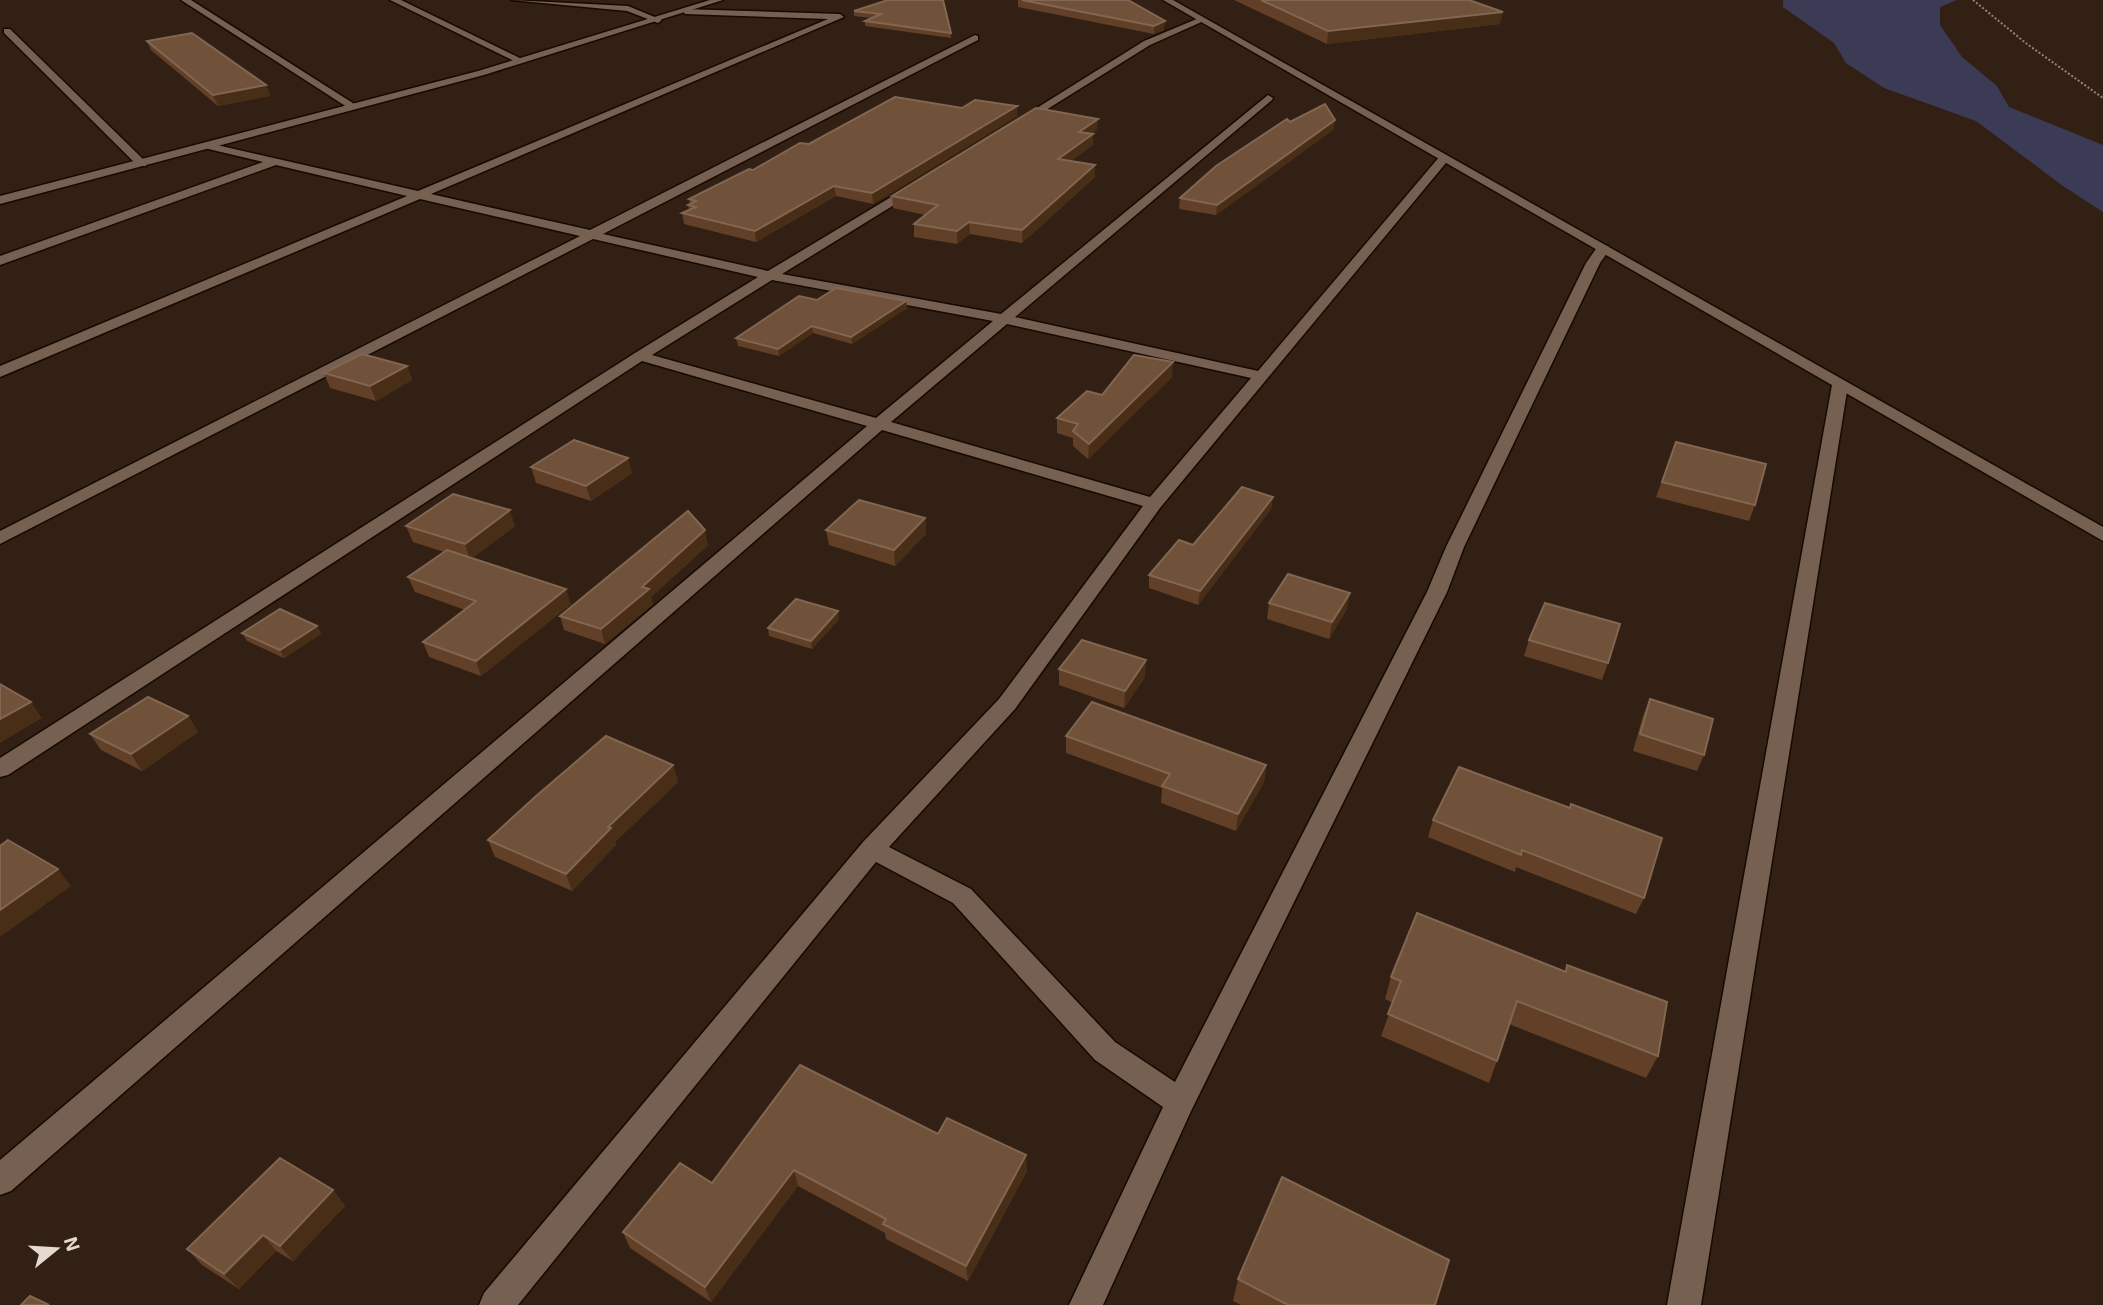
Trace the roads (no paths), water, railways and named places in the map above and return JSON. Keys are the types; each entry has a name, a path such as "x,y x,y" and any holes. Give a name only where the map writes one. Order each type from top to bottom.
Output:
{"street":[{"path":"185,0 354,107"},
{"path":"394,0 521,61"},
{"path":"515,0 628,9"},
{"path":"606,0 658,20"},
{"path":"0,200 521,61 719,0"},
{"path":"1167,0 2103,536"},
{"path":"0,372 840,17 685,11"},
{"path":"1000,134 1147,43 1202,20"},
{"path":"7,31 142,164"},
{"path":"0,538 975,38"},
{"path":"0,1180 879,424 1268,98"},
{"path":"208,146 770,276 1004,319 1261,376"},
{"path":"496,1305 872,849 1007,704 1154,504 1444,158"},
{"path":"0,261 274,162"},
{"path":"0,769 640,356 931,176"},
{"path":"1086,1305 1180,1102 1437,592 1455,547 1593,263 1603,249"},
{"path":"640,356 1154,504"},
{"path":"1684,1305 1840,385"},
{"path":"872,849 962,897 1105,1051 1180,1102"}]}
